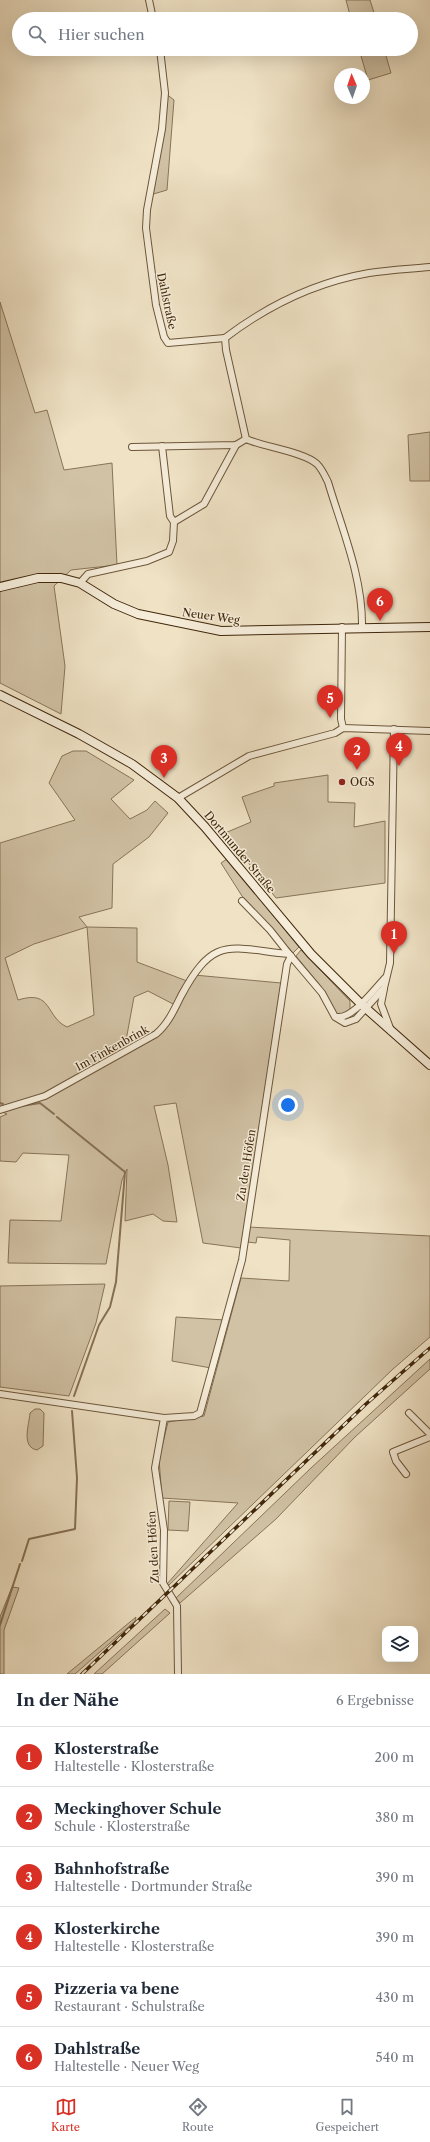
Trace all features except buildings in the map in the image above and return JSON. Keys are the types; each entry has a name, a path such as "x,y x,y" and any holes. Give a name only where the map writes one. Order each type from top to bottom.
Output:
{"main road":[{"name":"Neuer Weg","path":"0,587 38,578 61,578 80,583 114,604 138,614 221,631 342,627 430,627"},
{"name":"Dortmunder Straße","path":"0,695 79,734 132,764 178,798 229,855 303,945 363,1006 390,1028 430,1065"}],"street":[{"path":"149,0 152,12"},
{"name":"Dahlstraße","path":"161,56 165,93 162,129 147,210 146,228 156,305 164,337 168,343 225,338"},
{"path":"246,439 226,350 225,338 266,310 319,287 370,273 430,267"},
{"path":"132,447 236,445 246,439"},
{"path":"246,439 310,460 321,468 328,482 359,589 362,609 362,627"},
{"path":"174,522 204,504 236,445"},
{"path":"80,583 88,574 147,561 169,552 174,541 174,522 170,516 162,446"},
{"path":"342,627 340,719 343,728"},
{"path":"178,798 249,756 335,733 343,728 430,731"},
{"path":"390,1028 381,1004 391,953 394,729"},
{"path":"242,901 270,930 322,993 335,1017 345,1023 356,1019 363,1006 386,977"},
{"name":"Im Finkenbrink","path":"0,1110 45,1096 156,1034 169,1020 192,976 211,954 232,948 290,955"},
{"name":"Zu den Höfen","path":"0,1394 164,1418 194,1416 200,1413 237,1283 287,964 290,955"},
{"path":"363,1006 384,988"},
{"path":"409,1413 430,1434"},
{"name":"Zu den Höfen","path":"164,1418 155,1468 164,1530 163,1583 177,1606 178,1674"},
{"path":"406,1474 396,1461 394,1452 430,1437"}],"shaded area":[{"path":"346,0 370,0 374,12 349,12"},
{"path":"361,56 386,56 391,73 370,79 370,68 365,68"},
{"path":"165,93 174,100 167,190 150,195"},
{"path":"0,302 35,413 47,410 64,470 112,463 117,565 71,570 54,586 65,666 61,714 0,683"},
{"path":"430,432 430,481 410,481 408,435"},
{"path":"73,751 86,751 134,780 111,799 130,819 147,810 155,801 168,813 149,837 113,864 112,908 79,917 87,927 137,928 137,962 187,981 175,1005 148,991 134,997 125,1046 127,1050 156,1036 194,975 281,983 241,1248 203,1243 176,1103 154,1106 168,1165 177,1222 163,1221 153,1214 125,1221 127,1169 122,1180 106,1264 8,1263 10,1220 61,1221 69,1155 23,1153 16,1162 0,1161 0,1117 7,1114 0,1111 0,843 75,820 49,783 62,756","holes":["87,927 94,1015 67,1027 60,1023 43,1001 37,998 18,1000 5,958 34,944"]},
{"path":"328,775 328,802 355,803 354,827 385,821 385,883 276,898 225,833 251,822 242,797 274,786 274,783"},
{"path":"227,859 299,947 293,953 242,896 221,863"},
{"path":"301,950 350,1001 350,1009 347,1013 338,1014 335,1012 320,985 296,956"},
{"path":"248,1227 430,1236 430,1337 393,1369 169,1585 167,1584 238,1503 162,1498 159,1459 168,1422 204,1416 241,1278 289,1281 290,1240 257,1237 256,1243 247,1242"},
{"path":"105,1284 96,1323 69,1396 0,1387 0,1286"},
{"path":"176,1317 225,1320 211,1368 172,1361"},
{"path":"430,1359 430,1369 355,1437 276,1519 180,1603 176,1598 311,1468"},
{"path":"35,1409 40,1409 44,1413 43,1446 37,1450 29,1445 27,1440 30,1413"},
{"path":"169,1501 190,1502 188,1531 168,1530"},
{"path":"12,1587 19,1588 4,1630 4,1674 0,1674 0,1617"},
{"path":"165,1609 170,1613 102,1674 94,1674"},
{"path":"136,1617 135,1621 75,1674 67,1674"}],"waterway":[{"path":"21,1106 40,1103 54,1114"},
{"path":"57,1117 125,1172 116,1282 110,1307 99,1325 74,1396"},
{"path":"22,1561 29,1539 75,1529 77,1478 72,1411"},
{"path":"0,1625 20,1564"}],"railway":[{"path":"82,1674 366,1404 430,1348"}],"place":[{"name":"Dahlstraße","path":"380,621"},
{"name":"Pizzeria va bene","path":"330,718"},
{"name":"Klosterkirche","path":"399,766"},
{"name":"Meckinghover Schule","path":"357,770"},
{"name":"Bahnhofstraße","path":"164,778"},
{"name":"OGS","path":"342,782"},
{"name":"Klosterstraße","path":"394,954"}]}
